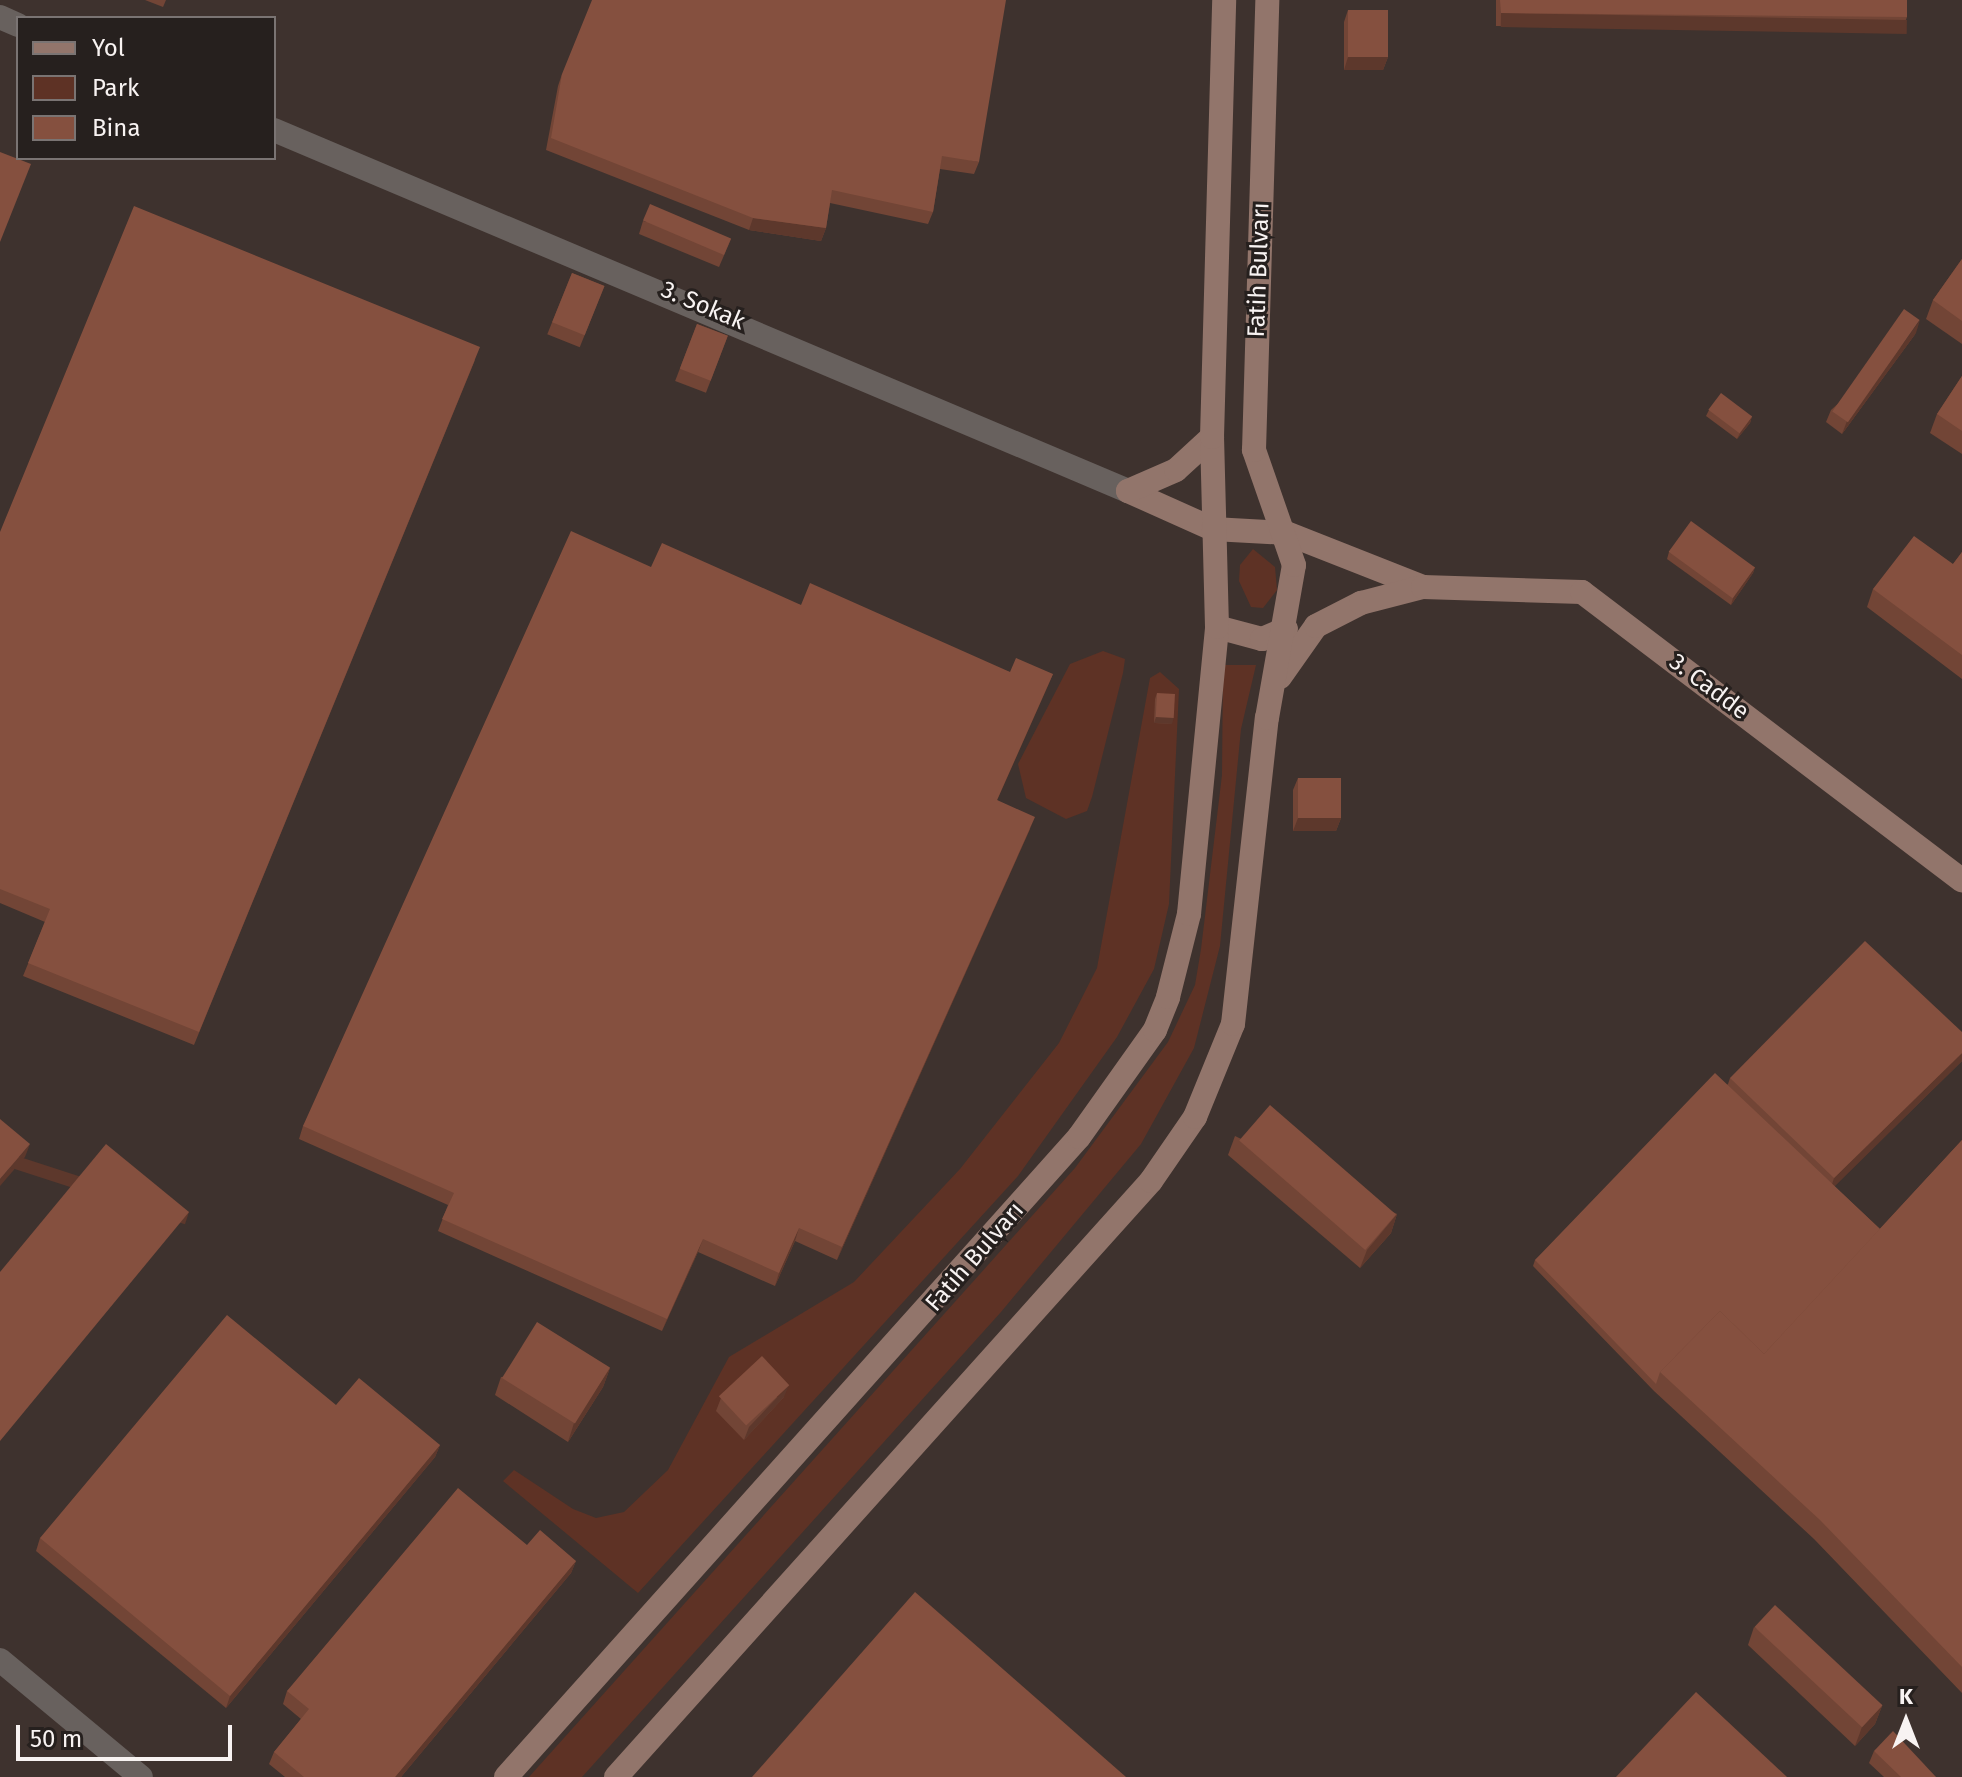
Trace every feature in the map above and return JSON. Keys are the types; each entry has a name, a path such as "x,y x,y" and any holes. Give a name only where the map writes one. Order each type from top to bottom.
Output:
{"main road":[{"name":"Fatih Bulvarı","path":"506,1777 977,1257 1079,1137 1155,1030 1189,914 1217,627 1212,437 1224,0"},
{"name":"Fatih Bulvarı","path":"616,1777 1040,1310 1151,1181 1195,1117 1240,995 1275,684 1294,565 1286,533 1254,450 1267,0"},
{"path":"1128,491 1176,470 1212,437"},
{"path":"1128,491 1213,529 1286,533 1423,587"},
{"path":"1275,684 1316,626 1361,603 1423,587"},
{"name":"3. Cadde","path":"1423,587 1582,592 1962,880"},
{"path":"1217,627 1262,639 1286,629"}],"street":[{"name":"3. Sokak","path":"276,131 1128,491"},
{"path":"0,1660 141,1777"}],"shaded area":[{"path":"0,0 1962,0 1962,1777 0,1777"}],"green space":[{"path":"1253,549 1275,567 1277,590 1263,608 1251,607 1239,581 1240,565"},
{"path":"1103,651 1125,659 1123,673 1087,811 1066,819 1026,798 1018,764 1070,664"},
{"path":"1223,665 1256,665 1241,729 1220,946 1194,1048 1141,1144 1001,1312 582,1777 529,1777 1075,1168 1168,1042 1195,985 1201,949 1222,775"},
{"path":"1160,672 1179,689 1169,904 1154,969 1117,1037 1018,1176 638,1593 503,1481 514,1470 573,1509 596,1518 624,1512 668,1470 729,1357 854,1282 960,1169 1059,1043 1097,968 1150,678"}],"building":[{"path":"592,0 1006,0 979,162 942,156 933,212 832,190 826,228 753,218 551,138 562,74"},
{"path":"1500,0 1907,0 1907,17 1501,13"},
{"path":"1348,10 1388,10 1388,57 1348,57"},
{"path":"0,152 31,164 0,242"},
{"path":"650,204 731,238 724,255 643,221"},
{"path":"134,206 480,347 199,1032 28,963 50,909 0,889 0,532"},
{"path":"1962,259 1962,321 1933,300"},
{"path":"572,273 604,286 585,335 552,322"},
{"path":"1904,309 1920,320 1848,422 1832,411"},
{"path":"697,324 728,336 711,381 680,369"},
{"path":"1962,376 1962,431 1937,414"},
{"path":"1721,393 1752,416 1740,433 1708,410"},
{"path":"1691,521 1755,567 1733,598 1669,552"},
{"path":"571,531 651,567 662,543 801,605 810,583 1010,672 1016,658 1053,674 997,800 1035,817 842,1247 799,1228 779,1273 703,1239 667,1319 442,1219 454,1193 303,1126"},
{"path":"1914,536 1953,564 1962,552 1962,655 1873,589"},
{"path":"1157,693 1175,694 1174,718 1156,717"},
{"path":"1298,778 1341,778 1341,818 1298,818"},
{"path":"1865,941 1962,1032 1962,1053 1834,1178 1730,1078"},
{"path":"1715,1073 1880,1229 1764,1354 1720,1311 1660,1372 1656,1384 1535,1260"},
{"path":"1270,1105 1396,1215 1365,1250 1239,1140"},
{"path":"0,1119 30,1144 0,1179"},
{"path":"1962,1140 1962,1667 1820,1520 1660,1372 1720,1311 1764,1354"},
{"path":"106,1144 189,1212 0,1441 0,1272"},
{"path":"227,1315 336,1405 359,1378 440,1445 230,1696 40,1538"},
{"path":"537,1322 610,1368 575,1424 502,1378"},
{"path":"762,1356 789,1385 746,1425 719,1396"},
{"path":"458,1488 527,1545 540,1530 576,1561 395,1777 304,1777 274,1752 309,1709 287,1691"},
{"path":"915,1592 1126,1777 752,1777"},
{"path":"1775,1605 1883,1705 1862,1727 1755,1627"},
{"path":"1696,1692 1787,1777 1616,1777"},
{"path":"1893,1731 1936,1777 1901,1777 1874,1751"}]}
